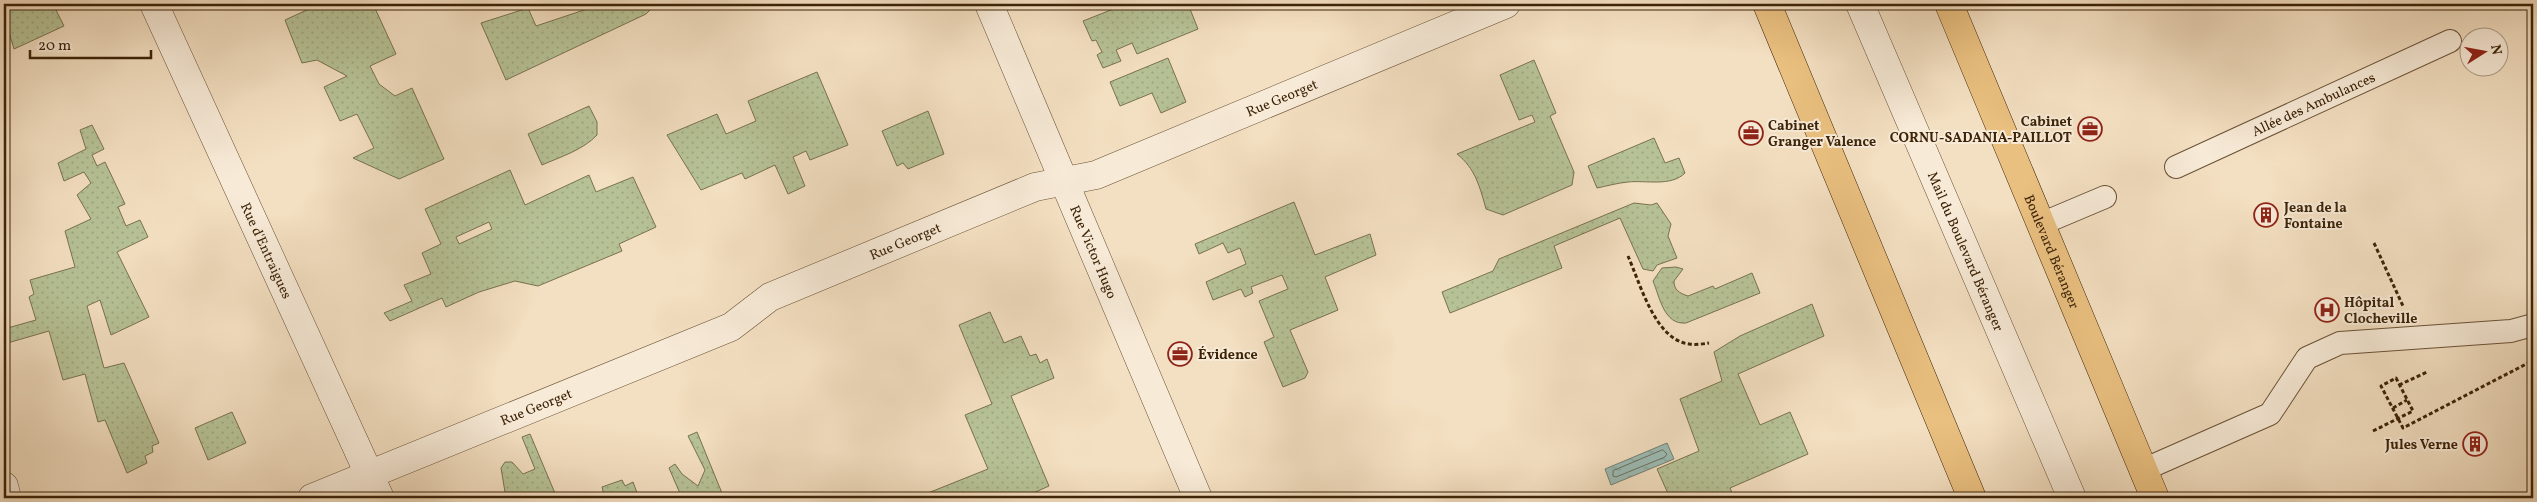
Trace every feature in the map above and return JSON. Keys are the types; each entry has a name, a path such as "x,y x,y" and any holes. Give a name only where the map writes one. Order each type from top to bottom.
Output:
{"main road":[{"path":"1767,4 1972,498"},
{"name":"Boulevard Béranger","path":"1949,4 2155,498"}],"street":[{"name":"Rue d'Entraigues","path":"154,4 375,486"},
{"name":"Rue Victor Hugo","path":"989,4 1198,498"},
{"name":"Rue Georget","path":"312,498 375,486 731,327 770,297 779,293 1035,187 1096,174 1506,4"},
{"name":"Mail du Boulevard Béranger","path":"1860,4 2072,498"},
{"path":"4,486 7,498"}],"lane":[{"name":"Allée des Ambulances","path":"2176,167 2450,41"},
{"path":"2041,224 2105,197"},
{"path":"2143,470 2270,414 2307,358 2340,343 2502,332 2533,325"}],"path":[{"path":"1628,256 1660,327 1678,341 1689,344 1709,343"},
{"path":"2373,431 2398,418 2413,411 2396,378 2382,386 2398,418 2403,428 2533,360"},
{"path":"2393,408 2407,400"}],"green space":[{"path":"4,4 53,4 64,26 14,49 4,16"},
{"path":"320,4 373,4 396,54 370,66 379,84 395,96 412,88 444,159 399,179 353,158 374,148 357,114 340,121 324,87 347,76 317,60 302,63 285,20"},
{"path":"602,4 656,4 646,14 506,80 481,23 528,8 536,26"},
{"path":"1126,4 1188,4 1198,29 1137,54 1132,43 1116,50 1121,61 1103,68 1097,55 1102,52 1096,40 1092,41 1083,21"},
{"path":"1168,58 1186,102 1161,113 1152,93 1120,106 1110,82"},
{"path":"1534,60 1556,113 1550,116 1574,172 1572,185 1503,215 1486,209 1473,172 1457,154 1535,122 1532,115 1519,120 1500,75"},
{"path":"817,72 848,145 810,160 806,151 793,157 805,186 788,194 775,165 745,179 742,173 701,190 667,135 717,114 726,134 756,121 748,101"},
{"path":"589,106 597,122 597,135 578,149 542,165 528,134"},
{"path":"928,111 944,154 908,169 903,163 897,166 882,131"},
{"path":"92,125 104,149 92,155 97,166 105,162 125,204 118,207 126,226 140,220 148,237 117,252 149,317 111,335 100,300 87,306 104,368 124,363 159,443 152,446 153,452 145,456 147,463 127,473 105,420 98,422 85,374 63,380 49,331 4,344 4,329 36,320 29,297 34,294 30,280 75,267 65,231 91,219 77,195 91,183 84,172 64,181 58,163 86,149 80,130"},
{"path":"1654,138 1665,163 1679,158 1685,173 1673,180 1628,182 1597,188 1588,166"},
{"path":"510,170 525,205 589,175 596,192 633,177 656,227 619,244 622,251 538,286 515,281 479,292 446,307 442,298 390,321 384,313 412,301 404,285 431,274 422,253 441,244 425,209","holes":["489,222 492,229 459,244 456,237"]},
{"path":"1294,202 1315,255 1370,234 1376,255 1325,277 1338,310 1290,330 1308,372 1305,378 1283,387 1264,342 1274,337 1259,301 1288,289 1282,275 1251,287 1253,293 1245,297 1241,289 1213,300 1206,282 1246,264 1240,248 1228,253 1223,243 1199,254 1195,244"},
{"path":"1634,203 1651,205 1657,203 1671,224 1668,236 1677,258 1657,265 1653,271 1643,269 1620,218 1554,246 1562,268 1450,313 1442,292 1493,271 1499,259"},
{"path":"1676,267 1683,269 1674,281 1675,287 1688,296 1713,286 1715,289 1752,273 1760,293 1686,323 1679,322 1673,320 1664,309 1653,281 1662,268"},
{"path":"1812,304 1824,336 1738,374 1760,425 1790,412 1808,454 1730,488 1734,498 1670,498 1657,469 1699,451 1680,399 1722,381 1714,352 1740,336"},
{"path":"990,312 1004,343 1021,336 1030,356 1036,354 1040,363 1047,359 1054,378 1011,396 1049,486 1022,498 925,498 923,495 988,469 965,415 992,404 959,325"},
{"path":"232,412 246,443 208,460 195,428"},
{"path":"697,432 724,498 682,498 669,468 675,464 682,474 698,486 705,470 688,436"},
{"path":"530,434 557,498 506,498 501,468 505,462 512,462 523,474 535,469 522,437"},
{"path":"622,480 625,486 633,482 639,498 599,498 604,495 602,487"}],"water":[{"path":"1667,443 1674,459 1611,485 1605,469"}],"place":[{"name":"Cabinet CORNU-SADANIA-PAILLOT","path":"2090,129"},
{"name":"Cabinet Granger Valence","path":"1751,133"},
{"name":"Jean de la Fontaine","path":"2266,215"},
{"name":"Hôpital Clocheville","path":"2327,310"},
{"name":"Évidence","path":"1180,354"},
{"name":"Jules Verne","path":"2475,444"}]}
